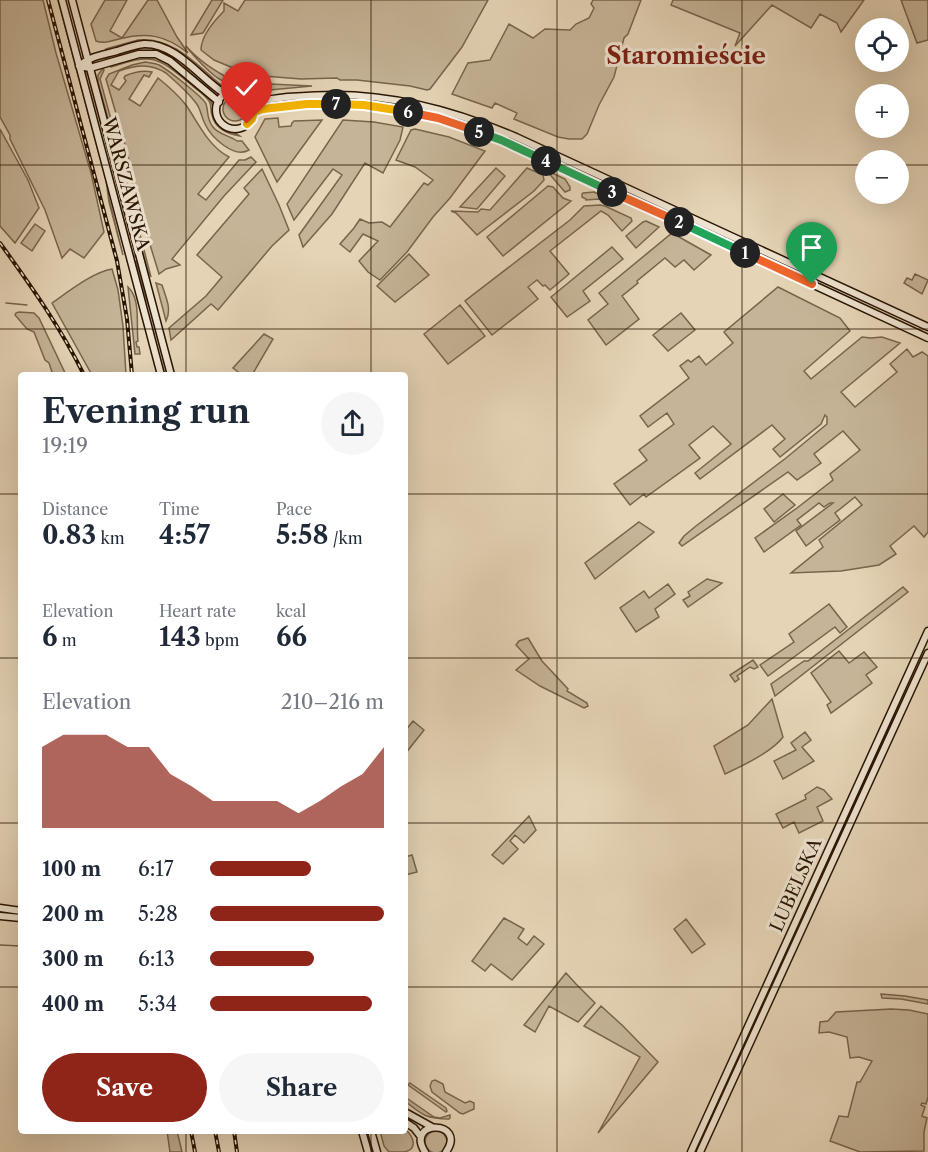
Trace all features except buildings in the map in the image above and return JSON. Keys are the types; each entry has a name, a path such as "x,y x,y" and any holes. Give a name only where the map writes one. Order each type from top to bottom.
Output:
{"main road":[{"name":"WARSZAWSKA","path":"62,0 160,372"},
{"name":"WARSZAWSKA","path":"72,0 170,372"},
{"path":"80,66 87,59 139,45 161,46 177,55 225,94"},
{"path":"80,66 90,68 139,54 156,54 170,61 219,102"},
{"path":"232,91 240,92 252,101 254,112 249,122 236,128 222,123 217,108 225,94 232,91"},
{"path":"252,101 307,96 387,99 422,105 490,125 928,327"},
{"path":"254,112 267,108 307,104 364,105 418,113 458,124 508,144 928,338"},
{"name":"LUBELSKA","path":"691,1152 928,631"},
{"name":"LUBELSKA","path":"700,1152 928,653"},
{"path":"872,755 877,754 879,759"},
{"path":"0,908 18,911"},
{"path":"0,916 18,918"},
{"path":"408,1114 432,1127 440,1127 447,1132 451,1138 452,1147 446,1152"},
{"path":"408,1124 422,1137"},
{"path":"417,1152 423,1149 422,1137 425,1131 432,1127"},
{"path":"363,1134 368,1152"},
{"path":"372,1134 379,1152"}],"shaded area":[{"path":"0,0 43,0 91,173 104,232 84,258 70,249 62,258 45,210 0,117"},
{"path":"58,0 106,179 123,255 109,202 106,180"},
{"path":"105,0 127,0 110,31 122,38 148,0 157,0 188,53 172,42 156,37 139,36 107,42 96,41 91,24"},
{"path":"212,0 223,0 203,33 191,35"},
{"path":"245,0 488,0 462,47 427,90 337,78 301,79 250,75 214,60 201,50 206,34 224,11 224,3 238,11"},
{"path":"593,0 641,0 628,34 624,38 614,77 587,134 582,139 558,137 514,119 517,113 495,103 492,108 452,94 468,63 490,60 509,24 533,38 545,29 570,30 576,24 589,18 594,8 591,4"},
{"path":"673,0 864,0 841,32 837,23 820,14 811,28 772,5 735,46 740,33 671,5"},
{"path":"901,0 928,0 928,40 917,43"},
{"path":"138,40 150,40 173,47 221,85 243,86 265,98 240,88 219,86 160,44 105,51"},
{"path":"186,46 208,66 234,81 225,81 215,76"},
{"path":"140,48 163,51 175,57 219,94 217,96 183,67 163,55 143,51 107,60 106,57"},
{"path":"141,56 160,58 186,77 210,99 220,125 240,136 219,127 211,113 207,98 168,66 145,59 109,66"},
{"path":"145,62 159,65 192,90 206,104 209,121 215,130 237,141 242,141 249,150 237,152 218,140 208,129 196,103 166,73 143,66 119,71 111,85 119,90 126,81 125,76 138,72 152,72 149,77 144,75 129,99 140,106 158,78 186,105 215,147 229,157 198,194 206,200 239,160 251,157 256,162 224,196 172,259 180,265 166,269 159,274 140,212 128,155 106,79 109,74"},
{"path":"103,68 100,79 117,142 114,141 98,82 98,75"},
{"path":"86,73 88,74 137,258 133,255"},
{"path":"249,83 312,86 259,91"},
{"path":"235,97 244,100 247,109 244,118 235,121 226,118 223,109 226,100"},
{"path":"278,118 279,127 291,126 294,121 322,120 277,182 255,137 265,119"},
{"path":"343,120 403,127 400,140 383,173 365,163 332,214 303,247 299,235 342,175 333,169 294,220 287,204"},
{"path":"0,129 28,180 39,208 15,243 0,226"},
{"path":"411,130 449,137 485,151 407,252 380,280 368,272 359,261 378,241 363,234 350,252 340,244 360,219 369,223 382,222 390,227 424,183 428,185 433,180 415,167 396,160"},
{"path":"122,167 151,277 120,170"},
{"path":"496,168 505,176 477,209 460,207"},
{"path":"527,168 543,175 544,180 534,191 477,235 456,213 451,211 490,210"},
{"path":"262,169 289,230 272,246 218,310 211,304 171,340 169,328 206,296 222,277 197,255 249,194 244,188"},
{"path":"546,170 565,179 570,190 565,192"},
{"path":"548,186 553,187 563,198 571,201 503,256 487,237"},
{"path":"594,192 615,203 599,199 586,200 582,197 583,193"},
{"path":"600,205 631,218 632,221 622,231 608,215 601,211 550,251 569,274 550,290 537,280 528,287 538,299 492,335 465,301 570,220 584,206"},
{"path":"646,221 659,227 636,248 626,236"},
{"path":"35,224 45,231 32,251 21,243"},
{"path":"672,233 711,255 694,270 684,260 675,267 665,258 637,281 638,283 622,296 639,319 606,345 588,320 608,304 599,293"},
{"path":"612,247 623,259 583,291 590,301 567,317 551,297"},
{"path":"409,254 429,275 395,302 377,286"},
{"path":"136,261 153,317 167,372 163,371 134,262"},
{"path":"112,269 118,290 126,372 90,372 52,303 89,278"},
{"path":"915,274 928,280 922,294 904,283 907,278 912,280"},
{"path":"156,283 162,285 167,299 168,317 166,321"},
{"path":"128,287 135,298 138,341 136,342 140,354 135,354"},
{"path":"778,287 840,318 850,331 804,371 811,379 862,337 882,337 900,343 841,392 855,407 897,372 890,364 907,349 913,357 922,352 928,356 928,532 924,537 914,526 890,546 896,554 879,565 841,571 791,573 823,547 819,540 862,505 855,497 835,513 840,520 806,546 796,531 833,503 824,507 819,503 797,520 801,525 764,552 755,538 833,480 830,474 860,450 843,431 814,454 821,463 797,480 788,472 682,546 679,543 696,526 827,424 825,415 821,424 780,457 773,449 785,439 772,425 700,479 695,473 731,444 713,426 689,445 700,458 646,497 644,494 630,505 614,484 647,460 639,450 674,424 667,413 648,427 640,416 689,378 680,366 699,356 706,365 733,343 724,332"},
{"path":"460,305 485,336 448,364 424,334"},
{"path":"16,313 34,313 39,318 65,372 52,372 34,332 27,329 15,315"},
{"path":"681,313 695,330 668,351 653,335"},
{"path":"264,334 273,339 254,372 238,372 233,368"},
{"path":"783,494 795,505 774,522 764,509"},
{"path":"639,522 654,532 595,579 585,563"},
{"path":"707,579 722,583 688,607 683,600 690,596 688,592"},
{"path":"668,584 675,594 655,609 659,617 636,632 620,608 644,591 649,598"},
{"path":"903,587 908,592 775,696 771,684 804,661 808,661"},
{"path":"829,604 847,627 840,633 835,627 768,676 760,665 794,642 789,634"},
{"path":"528,638 542,661 568,689 567,691 587,703 588,706 584,708 540,686 516,670 529,659 516,645 519,641"},
{"path":"839,651 849,663 864,652 877,667 866,675 872,683 831,713 827,705 831,702 811,673"},
{"path":"753,660 758,667 754,669 750,667 737,676 739,679 735,682 730,675"},
{"path":"772,699 783,737 764,753 725,774 714,746 748,725"},
{"path":"413,721 424,730 408,750 408,727"},
{"path":"805,732 811,740 802,747 814,761 783,779 774,761 796,750 791,743"},
{"path":"817,787 824,790 832,799 817,807 823,821 799,833 794,822 783,828 776,814 806,799 805,795"},
{"path":"529,816 536,830 524,843 515,835 510,841 518,849 503,864 492,855"},
{"path":"412,855 417,872 408,874 408,856"},
{"path":"504,918 524,929 518,938 527,945 534,936 544,944 512,980 491,964 485,971 472,961"},
{"path":"686,919 705,944 692,953 674,929"},
{"path":"566,973 595,1003 578,1022 549,1006 535,1032 524,1025"},
{"path":"881,994 928,1000 928,1004 882,998"},
{"path":"601,1006 658,1062 598,1133 640,1057 584,1026"},
{"path":"891,1009 928,1014 928,1097 926,1104 921,1105 925,1107 922,1116 927,1118 924,1151 860,1152 830,1141 839,1116 848,1117 857,1082 860,1082 872,1061 859,1057 850,1058 847,1037 829,1032 819,1033 820,1022 828,1021 836,1012"},
{"path":"750,1029 752,1029 733,1077 698,1152 694,1151"},
{"path":"435,1080 443,1084 445,1092 465,1103 470,1101 474,1103 474,1109 460,1113 432,1092 430,1086"},
{"path":"410,1083 446,1108 447,1111 408,1085"},
{"path":"408,1099 434,1117 450,1115 450,1118 449,1119 435,1118 416,1110 408,1103"},
{"path":"436,1131 444,1134 447,1142 444,1150 436,1153 428,1150 425,1142 428,1134"},
{"path":"408,1133 413,1142 412,1148 404,1152 389,1152 384,1146 381,1134"},
{"path":"167,1134 178,1134 182,1152 170,1152"}],"waterway":[{"path":"6,303 27,305"},
{"path":"0,945 18,946"}],"railway":[{"path":"48,0 117,261 127,319 132,372"},
{"path":"0,243 34,291 82,372"},
{"path":"192,1134 195,1152"},
{"path":"216,1134 219,1152"},
{"path":"234,1134 237,1152"}],"district":[{"name":"Staromieście","path":"686,55"}],"route":[{"path":"247,124 254,112 259,109 307,104 364,105 438,118 501,140 812,284"}]}
